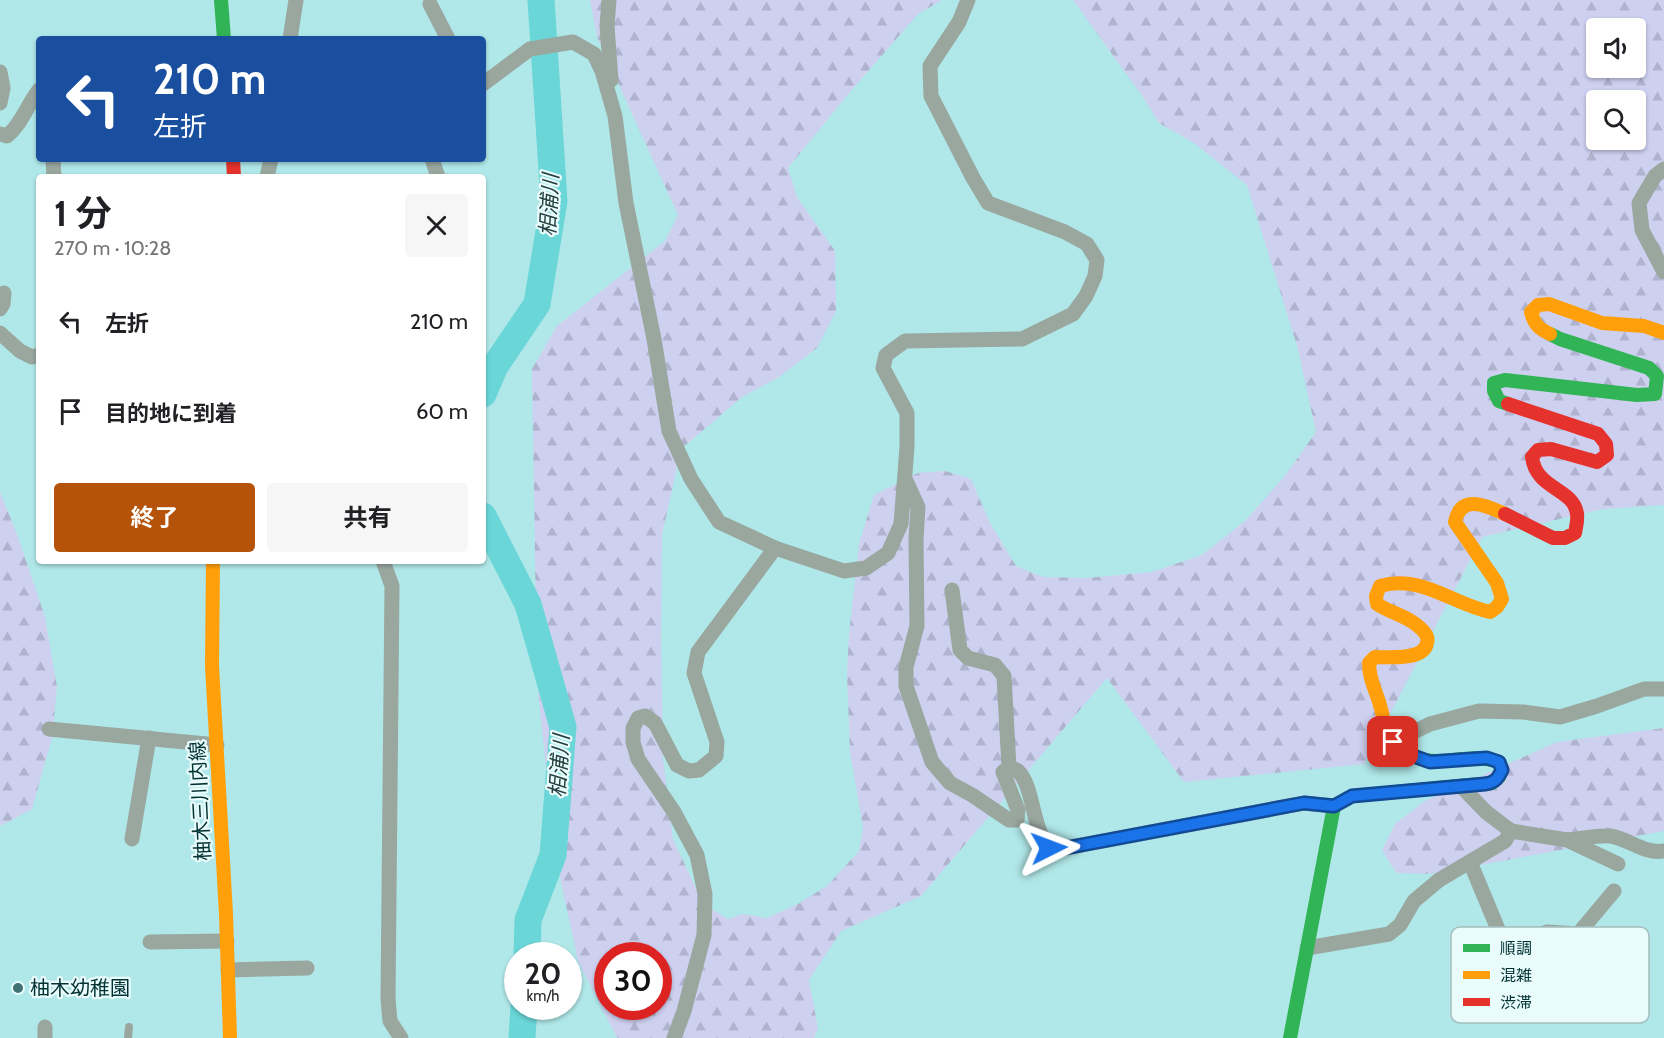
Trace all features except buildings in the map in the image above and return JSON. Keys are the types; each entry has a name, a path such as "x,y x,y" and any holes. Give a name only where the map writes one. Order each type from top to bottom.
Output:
{"street":[{"path":"221,0 224,36"},
{"path":"290,36 296,0"},
{"path":"609,0 607,26 611,79 609,95"},
{"path":"486,82 530,49 573,42 594,54 602,70 615,116 626,203 654,339 669,431 691,479 719,522 775,548 844,570 866,568 888,553 901,524 907,447 907,413 883,368 886,355 905,341 1022,339 1073,314 1086,296 1095,276 1097,260 1087,244 1065,232 988,203 932,96 930,66 958,22 968,0"},
{"path":"430,4 446,36"},
{"path":"0,72 3,88 0,103"},
{"path":"0,134 7,136 17,128 36,94"},
{"path":"1664,169 1655,177 1639,203 1642,230 1664,272"},
{"path":"0,309 4,293"},
{"path":"1009,767 1018,771 1025,783 1041,834 1049,848 1055,850 1304,803 1334,806 1352,796 1492,783 1499,777 1502,770 1499,762 1487,758 1430,762 1408,754 1393,742 1384,730 1382,711 1369,676 1369,663 1375,657 1415,655 1424,651 1428,645 1427,636 1416,624 1388,612 1377,604 1376,596 1380,586 1393,582 1430,588 1475,609 1490,612 1497,607 1502,598 1497,583 1455,522 1457,511 1464,505 1474,503 1511,516 1553,538 1566,538 1575,533 1577,511 1569,498 1538,476 1532,466 1532,457 1538,450 1551,449 1597,462 1606,455 1606,444 1598,435 1498,401 1494,391 1494,382 1505,380 1637,395 1655,394 1657,376 1649,368 1560,339 1544,331 1533,321 1532,312 1538,305 1549,304 1602,323 1644,326 1664,333"},
{"path":"0,333 20,351 32,357 36,356"},
{"path":"905,478 918,507 917,626 906,667 906,686 932,762 950,783 1009,820 1017,820 1018,810 1003,771 1009,767"},
{"path":"674,1038 684,1011 704,935 705,894 697,855 674,812 638,759 633,742 633,728 639,718 645,716 655,723 678,765 688,771 699,770 716,756 717,742 694,674 698,652 775,548"},
{"name":"柚木三川内線","path":"213,564 213,666 230,1038"},
{"path":"384,564 392,586 388,999 390,1021 401,1038"},
{"path":"952,590 960,650 968,658 995,665 1004,676 1009,767"},
{"path":"1393,742 1430,724 1479,711 1523,712 1560,717 1644,689 1664,689"},
{"path":"49,729 217,745"},
{"path":"132,839 149,738"},
{"path":"1461,786 1486,813 1511,831 1567,840 1610,836 1653,853 1664,851"},
{"path":"1290,1038 1334,806"},
{"path":"1307,948 1389,934 1400,925 1414,902 1439,880 1505,841 1511,831"},
{"path":"1567,840 1618,864"},
{"path":"1470,862 1497,927"},
{"path":"1584,927 1614,891"},
{"path":"150,942 227,941"},
{"path":"228,970 307,968"}],"lane":[{"path":"128,1038 129,1027"}],"green space":[{"path":"590,0 942,0 918,14 788,168 797,197 835,251 836,311 817,348 779,377 742,397 681,449 662,535 663,759 673,839 703,904 728,919 742,914 767,918 798,904 827,886 859,851 863,827 850,752 847,674 859,544 874,495 918,473 945,471 971,479 990,523 1016,566 1043,577 1087,578 1152,572 1202,555 1245,521 1284,477 1316,432 1298,349 1247,185 1194,143 1159,123 1073,0 1664,0 1664,505 1603,509 1482,537 1364,764 1184,782 1107,678 921,896 841,931 809,980 818,1028 814,1038 617,1038 608,1020 672,1020 672,942 594,942 594,993 582,969 582,942 574,942 555,854 537,681 532,369 557,326 665,241 678,215 597,37"},
{"path":"0,492 45,617 57,687 52,738 32,809 0,826"},
{"path":"1664,728 1664,831 1431,874 1396,873 1382,850 1395,824 1425,801 1557,742"}],"waterway":[{"name":"相浦川","path":"486,387 495,366 537,304 554,201 541,0"},
{"name":"相浦川","path":"486,522 528,604 563,727 553,855 528,920 527,942"},
{"name":"相浦川","path":"522,1038 523,1020"}],"traffic: fast":[{"path":"221,0 224,36"},
{"path":"1508,404 1499,401 1494,391 1494,383 1505,380 1637,395 1655,394 1657,376 1649,368 1550,334"},
{"path":"1290,1038 1334,806 1352,796 1492,783 1499,777 1502,770 1499,762 1484,759 1432,761 1419,758 1406,752 1392,740"}],"traffic: slow":[{"path":"1550,334 1535,323 1531,312 1538,305 1549,304 1602,323 1644,326 1664,333"},
{"path":"1392,740 1385,728 1370,675 1369,663 1375,657 1405,657 1419,653 1424,649 1427,639 1415,623 1377,604 1376,596 1380,586 1395,583 1423,587 1490,612 1502,599 1497,583 1455,522 1458,513 1463,507 1469,505 1483,505 1505,514"},
{"path":"213,564 212,666 226,914 230,1038"}],"traffic: jam":[{"path":"233,162 234,174"},
{"path":"1505,514 1553,538 1565,538 1575,533 1577,516 1574,505 1540,476 1532,457 1538,450 1551,449 1597,462 1607,455 1606,444 1598,434 1508,404"}],"place":[{"name":"柚木幼稚園","path":"18,988"}],"route":[{"path":"1049,848 1055,850 1304,803 1334,806 1352,796 1492,783 1499,777 1502,770 1499,762 1487,758 1430,762 1408,754 1393,742"}]}
